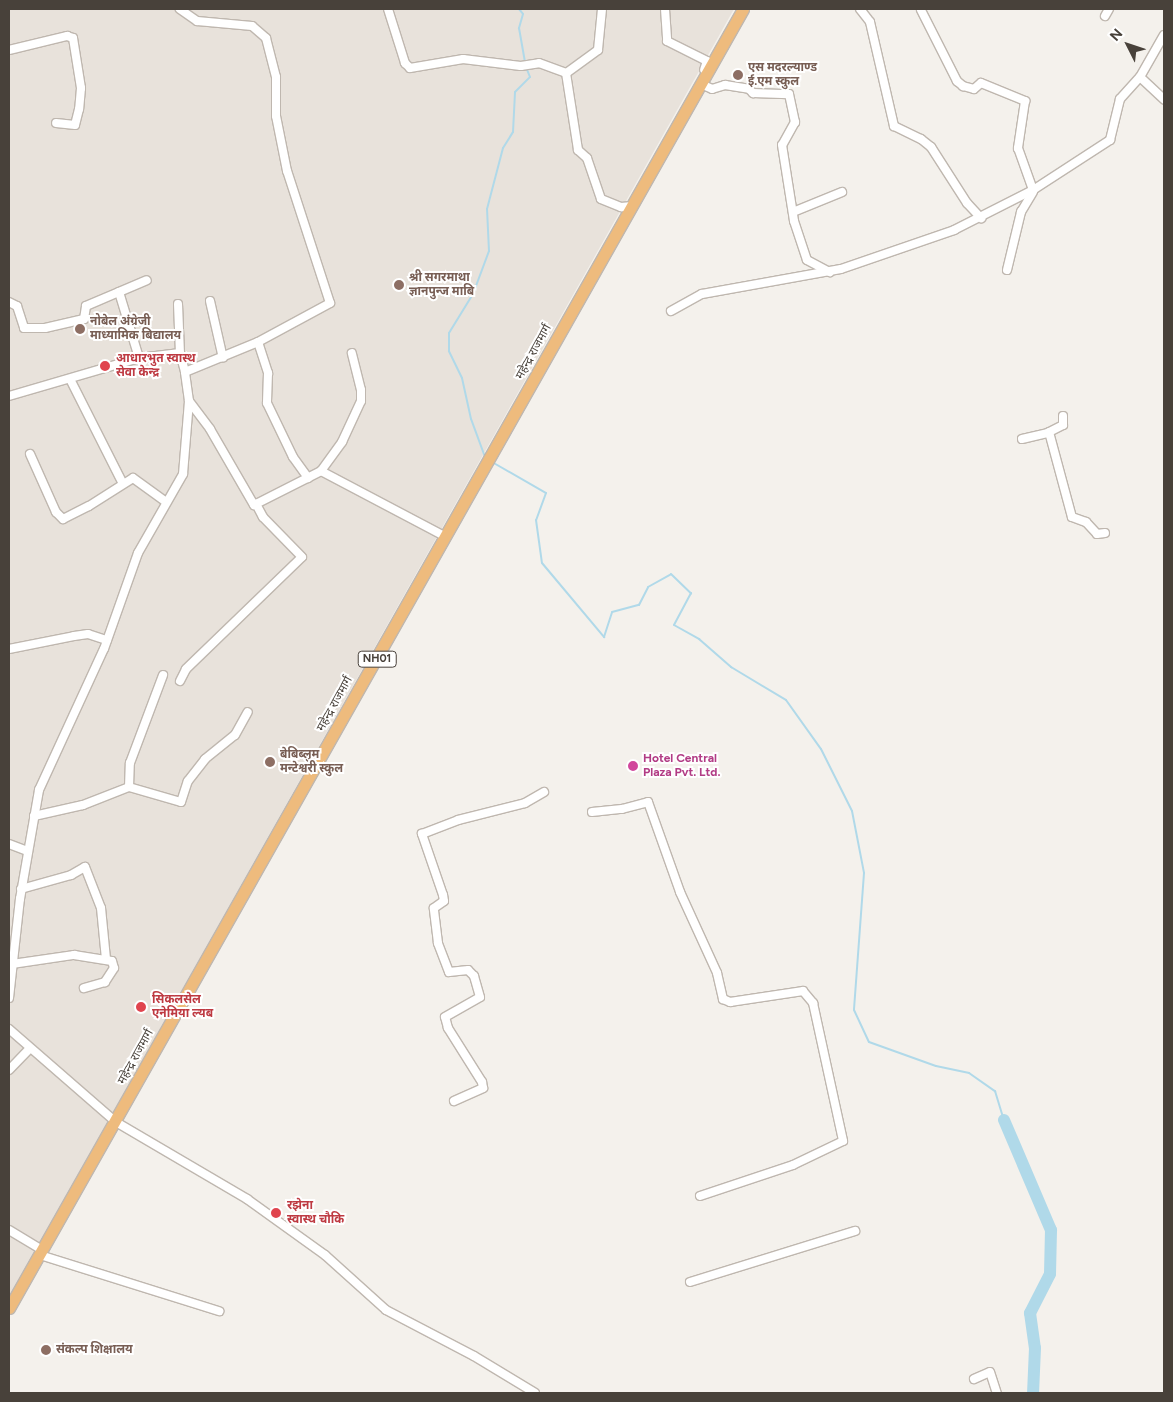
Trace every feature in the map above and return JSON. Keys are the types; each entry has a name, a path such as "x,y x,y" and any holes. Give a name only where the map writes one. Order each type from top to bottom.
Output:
{"highway":[{"name":"महेन्द्र राजमार्ग","path":"10,1304 116,1122 632,206 690,99 701,84 743,9"}],"street":[{"path":"180,9 197,22 252,26 266,38 276,77 276,116 287,172 330,303 258,342 185,372"},
{"path":"388,9 405,63 410,68 463,59 521,66 538,63 566,73"},
{"path":"566,73 598,50 602,9"},
{"path":"666,9 668,41 708,61 690,99"},
{"path":"860,9 870,22 894,126 922,139 931,147 967,202 981,218"},
{"path":"1104,16 1109,9"},
{"path":"921,10 957,81 963,86 974,89 981,83 1024,101 1018,148 1033,190 1021,212 1007,270"},
{"path":"671,311 702,294 830,272 981,218 1033,190 1110,140 1120,99 1140,76 1164,35"},
{"path":"9,50 67,36 73,38 81,88 80,110 75,125 56,123"},
{"path":"566,73 578,150 587,158 602,199 621,207 632,206"},
{"path":"1140,76 1164,99"},
{"path":"701,84 712,89 725,85 749,89 753,93 789,94 795,122 782,145 793,212 807,260 830,272"},
{"path":"793,212 842,192"},
{"path":"9,302 17,306 24,328 45,328 84,319 86,306 147,280"},
{"path":"119,292 139,358"},
{"path":"210,301 223,358"},
{"path":"9,998 21,889 39,790 108,640 138,554 183,474 189,401 180,353 178,304"},
{"path":"258,342 268,373 267,403 293,457 308,478"},
{"path":"9,396 139,358 180,353"},
{"path":"256,504 321,471 342,442 360,401 361,390 352,353"},
{"path":"70,379 122,482"},
{"path":"180,681 186,668 302,557 263,517 189,401"},
{"path":"1022,439 1049,433 1063,424 1063,416"},
{"path":"1049,433 1072,518 1086,522 1098,534 1105,533"},
{"path":"30,454 56,512 63,519 89,506 122,482 137,478 166,502"},
{"path":"321,471 446,537"},
{"path":"9,650 88,634 108,640"},
{"path":"129,787 130,763 163,675"},
{"path":"34,816 83,805 129,787 181,802 188,781 206,759 235,735 248,712"},
{"path":"454,1100 483,1088 482,1082 448,1028 444,1017 480,997 474,976 468,970 449,972 438,943 434,908 444,901 422,834 458,820 525,803 544,792"},
{"path":"592,812 622,809 648,802 680,892 717,973 723,999 730,1002 803,991 813,1003 843,1141 793,1165 700,1196"},
{"path":"9,844 27,851"},
{"path":"21,889 71,874 85,866 101,908 106,959"},
{"path":"12,964 74,955 112,961 114,968 104,982 84,988"},
{"path":"9,1030 116,1122 247,1199 325,1256 386,1310 474,1356 535,1393"},
{"path":"9,1070 29,1048"},
{"path":"9,1230 41,1252 219,1311"},
{"path":"690,1282 855,1231"},
{"path":"974,1378 990,1372 997,1393"}],"shaded area":[{"path":"9,9 734,9 9,1297"}],"waterway":[{"path":"519,9 523,14 519,28 525,63"},
{"path":"485,457 471,419 462,378 449,351 449,333 473,294 489,251 487,209 503,148 513,132 515,92 530,77 526,67"},
{"path":"492,462 546,493 536,520 542,563 604,637 612,612 639,605 648,587 671,574 691,593 674,625 699,639 731,667 786,700 821,749 852,811 864,873 854,1010 869,1042 936,1066 969,1073 995,1091 1004,1120"},
{"path":"1004,1120 1051,1230 1050,1274 1030,1313 1035,1348 1033,1393"}],"place":[{"name":"एस मदरल्याण्ड ई.एम स्कुल","path":"738,75"},
{"name":"श्री सगरमाथा ज्ञानपुन्ज माबि","path":"399,285"},
{"name":"नोबेल अंग्रेजी माध्यामिक बिद्यालय","path":"80,329"},
{"name":"आधारभुत स्वास्थ सेवा केन्द्र","path":"105,366"},
{"name":"बेबिब्लुम मन्टेश्वरी स्कुल","path":"270,762"},
{"name":"Hotel Central Plaza Pvt. Ltd.","path":"633,766"},
{"name":"सिकलसेल एनेमिया ल्यब","path":"141,1007"},
{"name":"रझेना स्वास्थ चौकि","path":"276,1213"},
{"name":"संकल्प शिक्षालय","path":"46,1350"}]}
